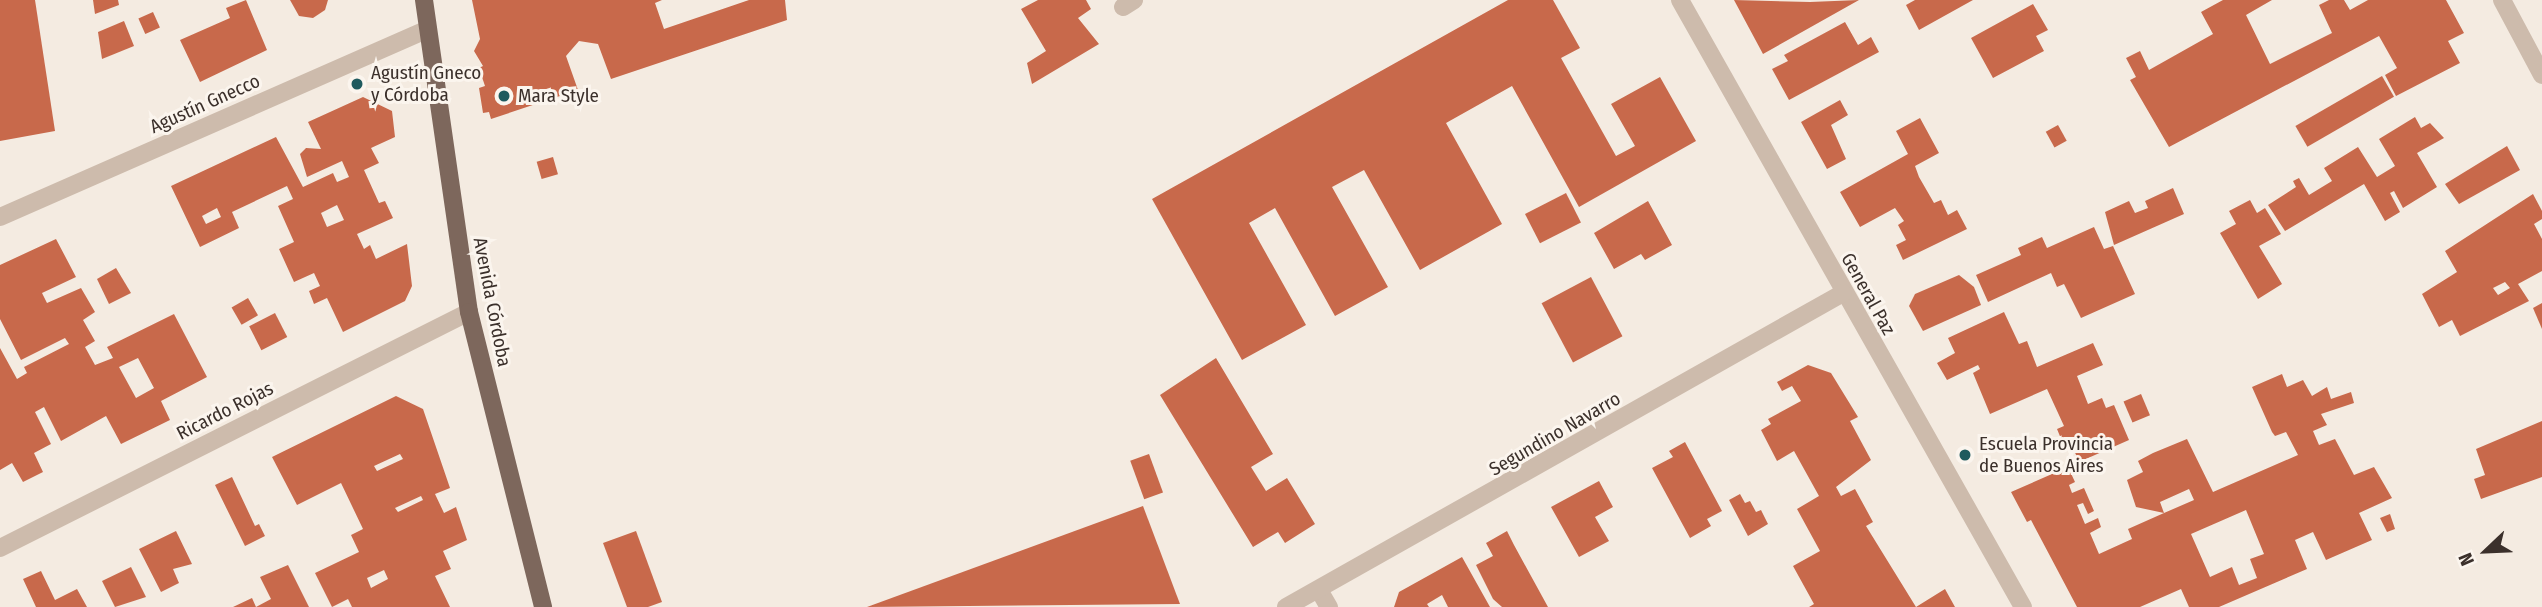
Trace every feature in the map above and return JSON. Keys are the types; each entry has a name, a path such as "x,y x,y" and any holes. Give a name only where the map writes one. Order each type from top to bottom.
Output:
{"main road":[{"name":"Avenida Córdoba","path":"424,0 469,312 543,607"}],"street":[{"name":"General Paz","path":"1681,0 1843,293 2023,607"},
{"path":"2501,0 2542,75"},
{"name":"Agustín Gnecco","path":"0,217 428,29"},
{"name":"Segundino Navarro","path":"1286,607 1843,293"},
{"name":"Ricardo Rojas","path":"0,548 469,312"},
{"path":"1319,590 1329,607"}],"building":[{"path":"0,0 35,0 55,131 0,141"},
{"path":"93,0 118,0 119,5 95,14"},
{"path":"246,0 267,50 200,82 180,40 230,18 226,8"},
{"path":"290,0 328,0 325,10 313,18 299,16"},
{"path":"472,0 662,0 655,3 664,29 749,0 785,0 787,20 611,79 598,44 579,41 566,56 578,90 491,119 489,112 483,113 479,88 485,86 479,68 483,66 474,51 480,39"},
{"path":"1038,0 1086,0 1091,9 1078,18 1099,44 1032,84 1027,63 1046,51 1021,9"},
{"path":"1508,0 1553,0 1580,48 1561,58 1616,156 1635,146 1611,104 1660,77 1696,141 1579,207 1512,86 1446,123 1502,224 1420,270 1364,170 1332,187 1388,287 1335,316 1275,208 1249,223 1306,325 1242,360 1152,199"},
{"path":"1734,0 1810,2 1859,0 1763,54"},
{"path":"1915,0 1973,0 1919,30 1906,5"},
{"path":"2223,0 2272,0 2246,15 2270,64 2332,33 2319,5 2329,0 2344,0 2350,10 2368,0 2446,0 2464,33 2448,41 2460,63 2396,96 2385,75 2397,68 2379,36 2169,147 2130,80 2136,77 2126,58 2140,51 2149,70 2213,34 2201,12"},
{"path":"2033,4 2048,30 2036,36 2044,51 1993,78 1971,38"},
{"path":"153,12 160,28 145,34 138,19"},
{"path":"124,21 134,46 102,59 98,32"},
{"path":"1845,22 1858,45 1871,37 1879,52 1789,100 1772,69 1788,61 1784,55"},
{"path":"2382,76 2394,97 2307,147 2295,126"},
{"path":"363,97 392,111 395,137 371,148 379,163 364,170 379,203 385,201 393,218 357,234 364,249 370,245 376,259 407,244 412,286 405,301 343,332 327,298 314,304 309,291 320,286 314,273 294,282 279,249 294,242 278,206 293,199 287,186 232,212 239,228 200,247 171,186 276,137 303,187 333,173 337,182 349,177 342,161 307,177 300,154 306,148 321,149 308,122","holes":["337,205 344,220 327,227 321,213","217,208 221,217 206,224 202,216"]},
{"path":"1840,100 1848,115 1831,125 1846,159 1827,169 1801,122"},
{"path":"2415,117 2421,128 2430,123 2444,138 2417,153 2437,187 2403,208 2394,191 2390,193 2400,212 2385,221 2364,184 2285,231 2268,205 2296,187 2293,181 2299,178 2309,195 2332,181 2324,168 2358,147 2377,177 2395,166 2379,139"},
{"path":"1920,118 1939,153 1915,166 1919,177 1934,203 1941,200 1948,215 1957,210 1967,229 1903,260 1896,245 1906,240 1898,225 1904,221 1895,208 1860,227 1840,192 1908,154 1896,131"},
{"path":"2058,125 2067,141 2054,148 2046,132"},
{"path":"2507,146 2520,170 2459,204 2445,184"},
{"path":"553,157 558,174 542,179 537,162"},
{"path":"2173,188 2184,214 2114,245 2105,212 2129,201 2135,213 2148,208 2145,201"},
{"path":"1566,193 1581,222 1540,243 1525,214"},
{"path":"2533,194 2542,211 2542,219 2534,224 2542,239 2542,271 2518,284 2529,301 2460,336 2452,320 2439,327 2422,294 2457,272 2445,251","holes":["2505,282 2510,288 2498,295 2493,288"]},
{"path":"2250,200 2257,213 2265,208 2281,234 2259,246 2282,284 2258,299 2220,233 2236,224 2229,211"},
{"path":"1648,201 1672,245 1645,260 1641,254 1614,269 1594,233"},
{"path":"2094,227 2104,249 2113,246 2135,294 2081,318 2064,284 2057,287 2051,273 1988,302 1976,275 2021,255 2018,248 2042,237 2047,248"},
{"path":"56,239 76,277 42,293 47,303 81,288 95,312 83,320 95,341 85,347 95,365 113,358 107,347 174,314 207,377 161,401 170,420 121,444 106,416 61,441 44,407 35,412 51,444 34,453 43,472 23,482 12,463 0,470 0,348 17,379 27,373 24,367 69,344 65,338 21,360 0,319 0,265","holes":["138,358 154,388 136,398 119,367"]},
{"path":"116,268 131,293 109,304 97,279"},
{"path":"1959,275 1974,287 1981,305 1923,331 1909,306 1915,294"},
{"path":"1591,277 1622,336 1573,362 1542,303"},
{"path":"248,298 258,315 242,325 232,308"},
{"path":"2542,303 2542,329 2533,308"},
{"path":"2004,312 2019,344 2027,341 2037,367 2093,343 2103,365 2077,376 2088,404 2102,398 2106,408 2114,405 2129,440 2079,462 2071,443 2064,446 2057,429 2064,426 2047,389 1990,414 1973,373 1980,369 1978,365 1947,380 1937,363 1955,353 1948,338"},
{"path":"275,313 287,337 261,350 249,326"},
{"path":"1216,358 1273,454 1251,467 1266,491 1287,478 1315,524 1285,543 1278,532 1253,547 1160,395"},
{"path":"1808,365 1831,373 1858,417 1850,421 1871,460 1836,487 1841,496 1855,489 1873,522 1866,526 1916,607 1809,607 1814,604 1793,566 1820,551 1797,509 1819,496 1794,451 1777,461 1761,430 1771,424 1768,419 1801,401 1792,386 1782,391 1777,382"},
{"path":"2282,374 2287,387 2303,380 2312,396 2327,387 2331,399 2351,392 2354,403 2321,414 2327,425 2313,431 2319,445 2335,439 2354,475 2374,467 2392,498 2359,513 2372,540 2326,560 2313,532 2295,540 2307,569 2219,607 2189,607 2181,589 2140,607 2077,607 2031,520 2027,522 2011,492 2068,467 2075,482 2069,485 2072,493 2084,488 2094,511 2088,514 2083,503 2077,505 2085,524 2098,518 2101,527 2090,533 2099,554 2132,539 2128,529 2164,513 2136,507 2127,480 2143,472 2138,461 2153,453 2187,439 2213,492 2298,455 2286,432 2275,436 2272,432 2252,387","holes":["2189,489 2194,500 2164,513 2160,502","2246,510 2264,554 2250,559 2257,578 2239,585 2232,567 2210,577 2191,534"]},
{"path":"2141,394 2150,415 2132,423 2124,401"},
{"path":"396,396 423,409 450,488 435,494 444,513 456,507 467,540 443,551 451,569 435,576 450,607 352,607 348,599 332,607 315,573 359,552 351,535 363,529 341,483 297,505 272,457","holes":["400,454 403,459 377,471 374,466","421,496 423,500 398,512 395,508","384,570 388,579 371,588 367,578"]},
{"path":"2542,421 2542,477 2481,499 2474,479 2485,475 2476,449"},
{"path":"1685,442 1722,511 1707,519 1711,526 1690,538 1652,468 1673,457 1669,451"},
{"path":"1149,454 1163,493 1144,499 1130,461"},
{"path":"232,477 255,526 259,524 265,536 245,546 215,485"},
{"path":"1599,481 1613,507 1595,517 1609,541 1579,557 1551,507"},
{"path":"1740,494 1745,503 1750,501 1756,512 1761,510 1768,524 1748,536 1729,500"},
{"path":"1143,506 1180,604 867,607"},
{"path":"2390,514 2395,529 2387,532 2380,518"},
{"path":"176,531 192,564 173,569 179,583 161,592 139,549"},
{"path":"636,531 662,602 648,607 627,607 603,543"},
{"path":"1507,531 1548,607 1502,607 1493,599 1476,565 1493,556 1486,543"},
{"path":"1462,557 1490,607 1448,607 1442,595 1427,604 1429,607 1394,607 1399,592"},
{"path":"288,565 309,607 256,607 271,599 260,577"},
{"path":"131,567 146,597 115,607 102,581"},
{"path":"41,571 55,600 77,589 87,607 36,607 23,579"},
{"path":"1945,589 1955,607 1916,607"},
{"path":"252,598 256,607 233,607"}],"place":[{"name":"Agustín Gneco y Córdoba","path":"357,84"},
{"name":"Mara Style","path":"504,96"},
{"name":"Escuela Provincia de Buenos Aires","path":"1965,455"}]}
